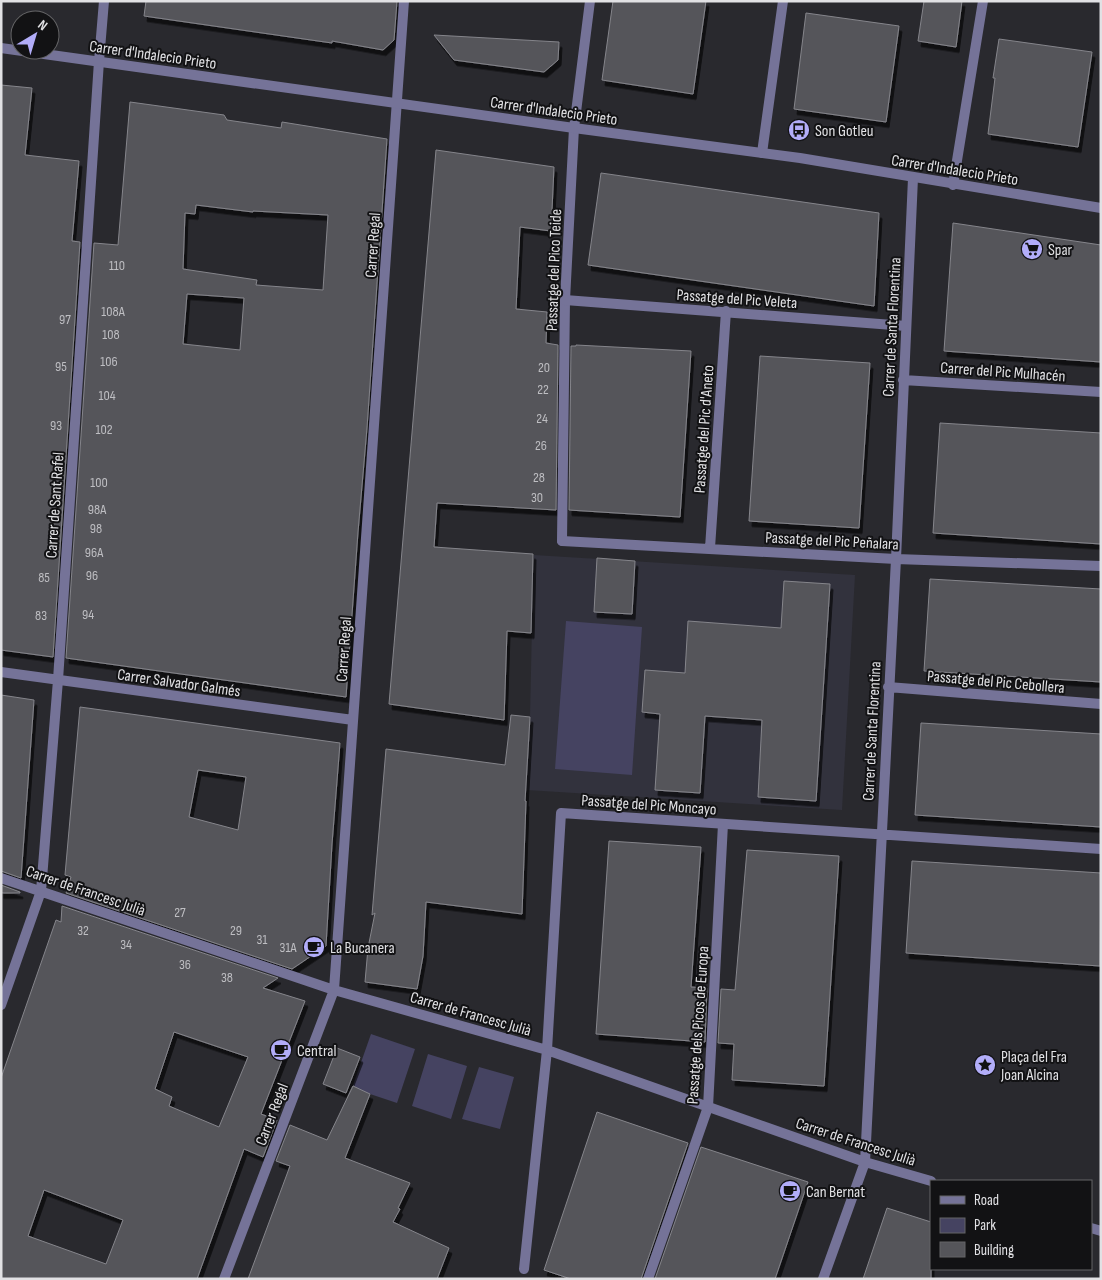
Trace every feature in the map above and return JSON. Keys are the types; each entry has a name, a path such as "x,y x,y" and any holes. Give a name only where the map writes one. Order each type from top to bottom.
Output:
{"street":[{"name":"Carrer de Sant Rafel","path":"1,1004 41,891 58,680 104,1"},
{"name":"Carrer Regal","path":"224,1279 334,990 404,1"},
{"name":"Passatge del Pico Teide","path":"562,541 565,300 574,128 590,1"},
{"path":"762,153 783,1"},
{"path":"953,185 983,1"},
{"name":"Carrer d'Indalecio Prieto","path":"1,48 762,153 1101,208"},
{"name":"Carrer de Santa Florentina","path":"823,1279 865,1162 896,559 913,178"},
{"name":"Passatge del Pic Veleta","path":"565,300 906,326"},
{"name":"Passatge del Pic d'Aneto","path":"710,548 726,312"},
{"name":"Carrer del Pic Mulhacén","path":"903,380 1101,392"},
{"name":"Passatge del Pic Peñalara","path":"562,541 896,559 1101,566"},
{"name":"Carrer Salvador Galmés","path":"1,672 354,720"},
{"name":"Passatge del Pic Cebollera","path":"888,687 1101,704"},
{"name":"Passatge del Pic Moncayo","path":"524,1269 547,1050 561,813 1101,849"},
{"name":"Passatge dels Picos de Europa","path":"648,1279 708,1107 723,824"},
{"name":"Carrer de Francesc Julià","path":"1,878 334,990 547,1050 865,1162 930,1180"}],"shaded area":[{"path":"534,555 855,575 842,810 527,790"}],"green space":[{"path":"566,621 642,627 632,775 555,769"},
{"path":"371,1034 415,1049 397,1103 352,1088"},
{"path":"428,1054 467,1066 451,1119 412,1106"},
{"path":"479,1067 514,1077 500,1129 462,1119"}],"building":[{"path":"146,1 397,1 394,40 383,50 332,41 332,43 144,16"},
{"path":"613,1 706,1 693,94 602,80"},
{"path":"924,1 962,1 956,47 918,41"},
{"path":"806,13 899,26 886,122 794,109"},
{"path":"434,35 559,42 558,60 544,72 454,60"},
{"path":"999,39 1092,52 1078,147 988,134"},
{"path":"1,85 32,88 25,155 79,161 72,241 80,242 53,657 1,650"},
{"path":"130,102 224,115 227,120 281,128 282,122 387,139 346,697 66,658 94,243 118,245","holes":["196,205 253,212 328,215 323,290 256,285 257,280 183,269 185,213 195,214","187,294 244,298 240,350 183,344"]},
{"path":"436,150 554,167 551,231 520,227 516,309 547,312 546,343 558,345 556,510 437,503 434,547 533,554 531,633 507,631 504,720 389,704"},
{"path":"601,173 879,213 874,306 588,265"},
{"path":"953,223 1101,245 1101,362 944,351"},
{"path":"571,346 691,351 680,517 569,510"},
{"path":"760,356 870,363 859,528 749,521"},
{"path":"940,423 1101,433 1101,544 933,533"},
{"path":"597,558 635,561 632,614 594,612"},
{"path":"930,579 1101,589 1101,682 924,671"},
{"path":"784,581 830,584 816,801 758,797 762,720 705,716 700,793 655,790 660,714 642,712 645,670 685,673 688,621 781,628"},
{"path":"1,695 34,700 21,878 1,871"},
{"path":"80,707 340,743 326,946 292,969 66,893 71,877 65,875","holes":["198,770 246,777 238,830 189,817"]},
{"path":"511,715 530,717 525,801 522,914 426,902 423,956 417,989 365,982 368,948 375,913 372,915 386,749 505,765"},
{"path":"921,723 1101,734 1101,827 915,815"},
{"path":"609,841 701,847 691,987 707,988 705,1042 596,1034"},
{"path":"747,850 839,856 824,1086 732,1080 734,1044 718,1043 721,989 735,990"},
{"path":"912,861 1101,873 1100,966 906,953"},
{"path":"1,885 20,892 20,893 1,893"},
{"path":"62,906 278,978 263,988 305,1001 261,1114 277,1120 263,1157 244,1149 197,1279 1,1279 1,1078 56,920 61,922","holes":["174,1032 248,1057 219,1127 169,1106 172,1097 155,1089","44,1190 123,1220 106,1264 28,1236"]},
{"path":"337,1048 360,1057 346,1093 323,1084"},
{"path":"353,1086 370,1094 345,1158 410,1183 393,1222 449,1248 437,1279 248,1279 290,1166 276,1161 290,1125 327,1140"},
{"path":"597,1112 688,1143 641,1279 571,1279 544,1270"},
{"path":"701,1147 808,1182 775,1279 655,1279"},
{"path":"887,1208 930,1222 931,1279 863,1279"}],"place":[{"name":"Son Gotleu","path":"799,130"},
{"name":"Spar","path":"1032,249"},
{"name":"La Bucanera","path":"314,947"},
{"name":"Central","path":"281,1050"},
{"name":"Plaça del Fra Joan Alcina","path":"985,1065"},
{"name":"Can Bernat","path":"790,1191"}]}
